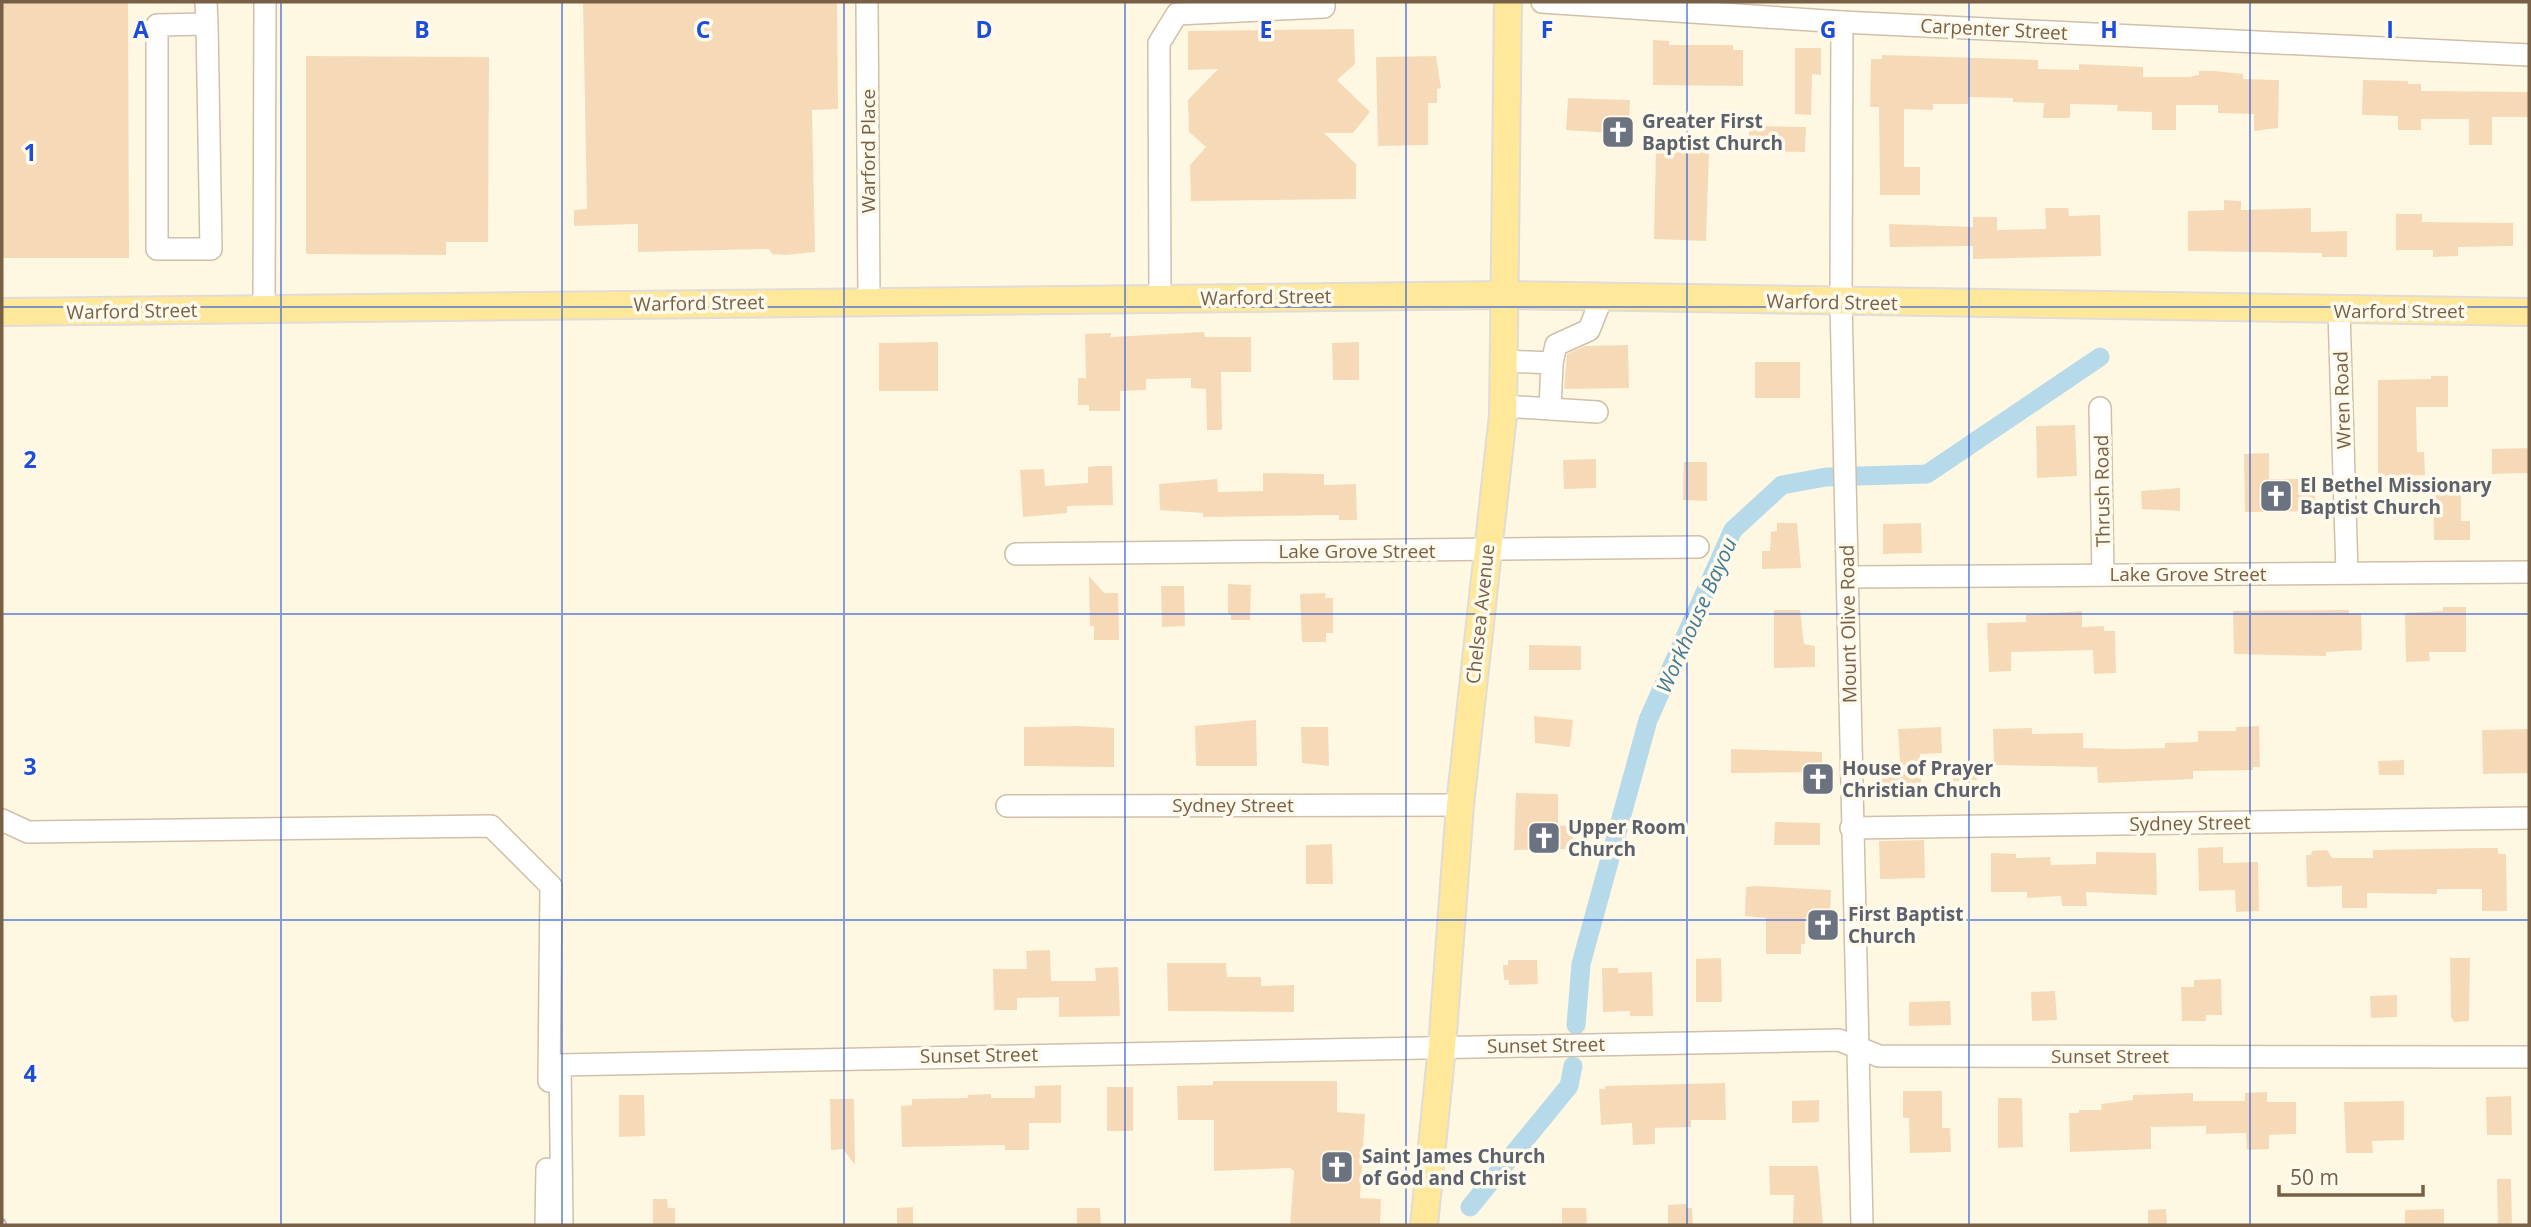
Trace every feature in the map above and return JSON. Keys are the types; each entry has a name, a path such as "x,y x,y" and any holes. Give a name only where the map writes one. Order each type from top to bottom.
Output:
{"main road":[{"name":"Chelsea Avenue","path":"1424,1225 1442,1047 1460,804 1503,406 1508,2"},
{"name":"Warford Street","path":"2,312 1505,295 1841,303 2529,312"}],"street":[{"path":"206,2 208,24 211,249 157,249 157,25 208,24"},
{"path":"264,309 265,2"},
{"name":"Warford Place","path":"867,2 869,301"},
{"path":"1160,298 1159,43 1177,14 1324,8 1324,2"},
{"name":"Carpenter Street","path":"1542,2 1842,22 2529,55"},
{"name":"Mount Olive Road","path":"1842,22 1841,303 1862,1225"},
{"path":"1550,410 1552,363 1556,345 1588,330 1602,297"},
{"name":"Wren Road","path":"2339,310 2347,573"},
{"path":"1504,361 1552,363"},
{"path":"1503,406 1597,412"},
{"name":"Thrush Road","path":"2100,408 2103,575"},
{"name":"Lake Grove Street","path":"1016,554 1698,547"},
{"name":"Lake Grove Street","path":"1848,577 2529,572"},
{"name":"Sydney Street","path":"1007,806 1460,804"},
{"name":"Sydney Street","path":"1851,828 2529,818"},
{"path":"2,820 28,832 491,826 551,886 547,1225"},
{"name":"Sunset Street","path":"562,1225 560,1065 1839,1040 1879,1056 2529,1057"}],"building":[{"path":"2,2 128,2 129,258 2,258"},
{"path":"583,2 837,2 838,109 812,110 815,252 785,255 772,254 769,249 638,252 638,224 574,226 574,210 587,209"},
{"path":"1354,29 1355,64 1337,80 1370,112 1353,133 1324,133 1356,164 1356,199 1191,201 1190,165 1206,147 1189,132 1188,100 1218,69 1188,70 1188,31"},
{"path":"1653,40 1669,41 1669,45 1733,45 1733,50 1743,50 1743,86 1653,85"},
{"path":"1795,48 1821,48 1821,75 1812,74 1811,115 1795,114"},
{"path":"1882,55 2038,60 2038,69 2079,70 2079,64 2143,67 2143,77 2189,77 2199,75 2199,71 2214,71 2243,74 2243,79 2279,80 2278,128 2254,131 2254,114 2218,113 2218,105 2176,105 2176,130 2152,130 2152,112 2117,111 2118,105 2070,104 2070,118 2043,118 2044,103 2013,102 2013,98 1968,97 1968,104 1933,104 1933,110 1904,109 1904,167 1920,167 1920,195 1880,195 1879,107 1870,107 1871,59 1882,59"},
{"path":"306,56 489,57 488,242 446,242 446,255 306,254"},
{"path":"1436,56 1441,88 1437,89 1437,103 1428,103 1428,145 1378,146 1376,57"},
{"path":"2363,80 2408,81 2408,84 2421,84 2421,91 2528,92 2528,117 2492,117 2492,145 2469,145 2469,119 2421,119 2421,130 2398,130 2398,116 2362,115"},
{"path":"1568,98 1630,100 1628,138 1612,137 1612,133 1566,130"},
{"path":"1749,126 1806,127 1805,152 1749,151"},
{"path":"1656,149 1709,151 1706,241 1654,239"},
{"path":"2224,200 2241,201 2241,210 2311,208 2311,232 2347,231 2347,257 2322,257 2322,253 2188,251 2188,211 2224,210"},
{"path":"2045,208 2068,208 2069,216 2100,215 2101,256 1973,259 1973,246 1890,247 1889,224 1973,227 1973,217 1997,217 1997,230 2046,229"},
{"path":"2396,214 2422,214 2422,222 2513,223 2513,246 2458,247 2458,256 2433,257 2433,250 2396,250"},
{"path":"1204,332 1205,337 1251,337 1251,372 1221,372 1222,430 1207,430 1206,389 1191,388 1191,378 1146,379 1146,390 1120,391 1120,411 1089,411 1089,405 1078,405 1078,378 1086,378 1085,334 1111,333 1111,337"},
{"path":"938,342 938,391 879,391 879,343"},
{"path":"1359,342 1359,380 1333,380 1332,343"},
{"path":"1628,345 1629,388 1564,389 1567,354 1585,346"},
{"path":"1755,362 1800,362 1800,398 1755,398"},
{"path":"2431,376 2448,376 2448,407 2416,407 2417,452 2424,452 2425,475 2378,476 2378,380 2431,379"},
{"path":"2075,425 2077,476 2037,478 2036,426"},
{"path":"2529,448 2529,473 2492,474 2492,449"},
{"path":"2269,453 2269,479 2315,479 2315,511 2245,512 2244,454"},
{"path":"1596,459 1596,488 1564,489 1563,460"},
{"path":"1684,462 1707,462 1707,501 1683,500"},
{"path":"1112,466 1113,505 1067,506 1067,513 1023,517 1020,470 1044,469 1045,486 1088,483 1088,467"},
{"path":"1263,473 1324,474 1324,485 1356,484 1357,520 1339,520 1339,515 1203,517 1203,513 1160,510 1159,484 1217,479 1218,492 1263,491"},
{"path":"2433,483 2461,483 2461,521 2470,521 2470,540 2434,540"},
{"path":"2180,488 2180,511 2142,509 2141,491"},
{"path":"1777,523 1797,523 1801,568 1762,569 1762,551 1770,551 1771,532 1777,531"},
{"path":"1921,523 1922,553 1883,554 1883,524"},
{"path":"1089,576 1104,593 1118,593 1119,640 1094,640 1094,626 1090,626"},
{"path":"1228,584 1251,585 1250,620 1231,620 1231,614 1228,614"},
{"path":"1161,586 1184,586 1185,626 1162,627"},
{"path":"1326,593 1325,598 1333,598 1333,633 1326,633 1326,642 1302,642 1300,594"},
{"path":"2443,607 2466,607 2466,652 2429,652 2430,661 2406,662 2405,613 2443,611"},
{"path":"1774,610 1800,610 1804,644 1815,646 1815,667 1774,668"},
{"path":"2349,610 2349,614 2361,613 2362,650 2326,652 2326,656 2234,654 2233,611"},
{"path":"2082,611 2082,627 2104,626 2104,631 2115,631 2116,673 2094,674 2093,650 2011,652 2011,671 1989,672 1987,623 2026,622 2026,615"},
{"path":"1529,645 1581,646 1581,670 1529,670"},
{"path":"1534,716 1573,720 1570,747 1535,743"},
{"path":"1256,720 1257,766 1196,766 1195,726"},
{"path":"2259,726 2260,767 2253,767 2253,770 2193,771 2193,779 2098,783 2097,767 1994,765 1993,729 2032,728 2032,734 2083,733 2083,748 2122,749 2165,748 2165,743 2198,742 2198,731 2236,731 2236,727"},
{"path":"1024,727 1114,728 1114,767 1024,766"},
{"path":"1301,727 1328,727 1329,766 1302,763"},
{"path":"1941,727 1942,753 1920,754 1921,785 1882,786 1882,761 1900,761 1898,729"},
{"path":"2529,729 2529,773 2483,774 2482,730"},
{"path":"1731,749 1822,752 1822,772 1731,773"},
{"path":"2404,760 2404,775 2379,775 2378,761"},
{"path":"1976,761 1977,780 1953,781 1953,762"},
{"path":"1516,793 1558,794 1558,826 1573,825 1574,849 1514,850"},
{"path":"1775,822 1820,823 1820,845 1774,845"},
{"path":"1924,840 1925,878 1880,879 1879,841"},
{"path":"1332,844 1333,884 1306,884 1306,845"},
{"path":"2223,847 2223,863 2258,862 2259,911 2236,912 2235,890 2199,891 2198,848"},
{"path":"2498,848 2498,854 2506,854 2507,911 2482,911 2482,889 2437,889 2437,894 2367,893 2367,908 2342,908 2342,886 2307,887 2306,855 2311,855 2312,851 2327,850 2332,858 2373,858 2373,850"},
{"path":"2096,852 2156,853 2157,895 2086,892 2087,906 2062,906 2061,896 2027,898 2027,892 1991,892 1991,853 2016,854 2016,858 2050,857 2051,865 2096,864"},
{"path":"1746,887 1831,890 1830,919 1805,918 1805,944 1801,944 1801,954 1766,954 1766,918 1745,916"},
{"path":"1050,950 1051,981 1096,981 1095,968 1118,967 1120,1016 1059,1017 1059,997 1017,998 1017,1010 994,1010 993,969 1027,969 1026,951"},
{"path":"1721,958 1722,1002 1696,1002 1696,959"},
{"path":"2450,958 2470,958 2469,1021 2454,1022 2451,1017"},
{"path":"1508,960 1537,960 1538,984 1509,985 1509,980 1504,980 1503,965 1508,965"},
{"path":"1167,963 1226,963 1227,977 1261,977 1261,986 1294,985 1294,1012 1168,1011"},
{"path":"1602,968 1618,968 1618,973 1652,972 1653,1016 1630,1016 1630,1011 1603,1012"},
{"path":"2221,979 2222,1015 2206,1015 2206,1021 2182,1021 2181,987 2194,987 2194,980"},
{"path":"2055,991 2057,1020 2032,1021 2031,992"},
{"path":"2397,995 2397,1017 2371,1018 2370,996"},
{"path":"1950,1001 1951,1025 1909,1026 1909,1002"},
{"path":"1213,1081 1337,1081 1337,1112 1365,1114 1360,1198 1381,1199 1380,1225 1290,1225 1294,1171 1290,1168 1214,1171 1214,1120 1178,1120 1177,1086 1213,1085"},
{"path":"1725,1083 1726,1120 1691,1120 1691,1127 1655,1128 1655,1144 1633,1145 1632,1123 1601,1125 1599,1089 1605,1089 1605,1086"},
{"path":"1061,1085 1061,1123 1029,1123 1029,1150 1005,1150 1005,1145 902,1147 901,1106 912,1105 912,1099 968,1098 968,1095 991,1094 991,1098 1035,1098 1035,1086"},
{"path":"1107,1087 1133,1087 1133,1131 1107,1131"},
{"path":"1903,1091 1942,1091 1942,1128 1950,1128 1951,1152 1910,1153 1909,1118 1903,1118"},
{"path":"2267,1092 2267,1102 2296,1102 2296,1134 2269,1135 2269,1149 2247,1150 2246,1133 2206,1134 2206,1126 2151,1127 2151,1149 2070,1152 2069,1113 2102,1110 2101,1104 2133,1100 2133,1095 2193,1093 2193,1101 2245,1101 2245,1093"},
{"path":"619,1095 644,1095 645,1136 619,1137"},
{"path":"2511,1096 2512,1135 2487,1135 2486,1097"},
{"path":"1998,1098 2022,1098 2023,1147 1998,1148"},
{"path":"830,1099 854,1099 855,1165 843,1149 831,1150"},
{"path":"1819,1100 1819,1122 1792,1123 1792,1101"},
{"path":"2404,1101 2404,1140 2372,1141 2373,1153 2346,1153 2344,1102"},
{"path":"1769,1166 1818,1166 1823,1225 1793,1225 1794,1195 1770,1195"},
{"path":"2497,1179 2511,1179 2512,1225 2498,1225"},
{"path":"653,1199 667,1199 668,1208 675,1208 675,1225 653,1225"},
{"path":"1686,1204 1686,1208 1692,1208 1693,1225 1668,1225 1668,1205"},
{"path":"913,1207 913,1225 897,1225 897,1208"},
{"path":"1077,1208 1100,1208 1101,1225 1077,1225"},
{"path":"1562,1208 1586,1208 1587,1225 1562,1225"},
{"path":"2166,1209 2167,1225 2148,1225 2148,1210"},
{"path":"2444,1209 2444,1225 2405,1225 2405,1210"}],"waterway":[{"name":"Workhouse Bayou","path":"1576,1025 1581,964 1648,720 1733,530 1782,485 1826,477 1927,474 2100,357"},
{"name":"Workhouse Bayou","path":"1470,1207 1569,1086 1573,1066"}],"place":[{"name":"Greater First Baptist Church","path":"1618,132"},
{"name":"El Bethel Missionary Baptist Church","path":"2276,496"},
{"name":"House of Prayer Christian Church","path":"1818,779"},
{"name":"Upper Room Church","path":"1544,838"},
{"name":"First Baptist Church","path":"1823,925"},
{"name":"Saint James Church of God and Christ","path":"1337,1167"}]}
